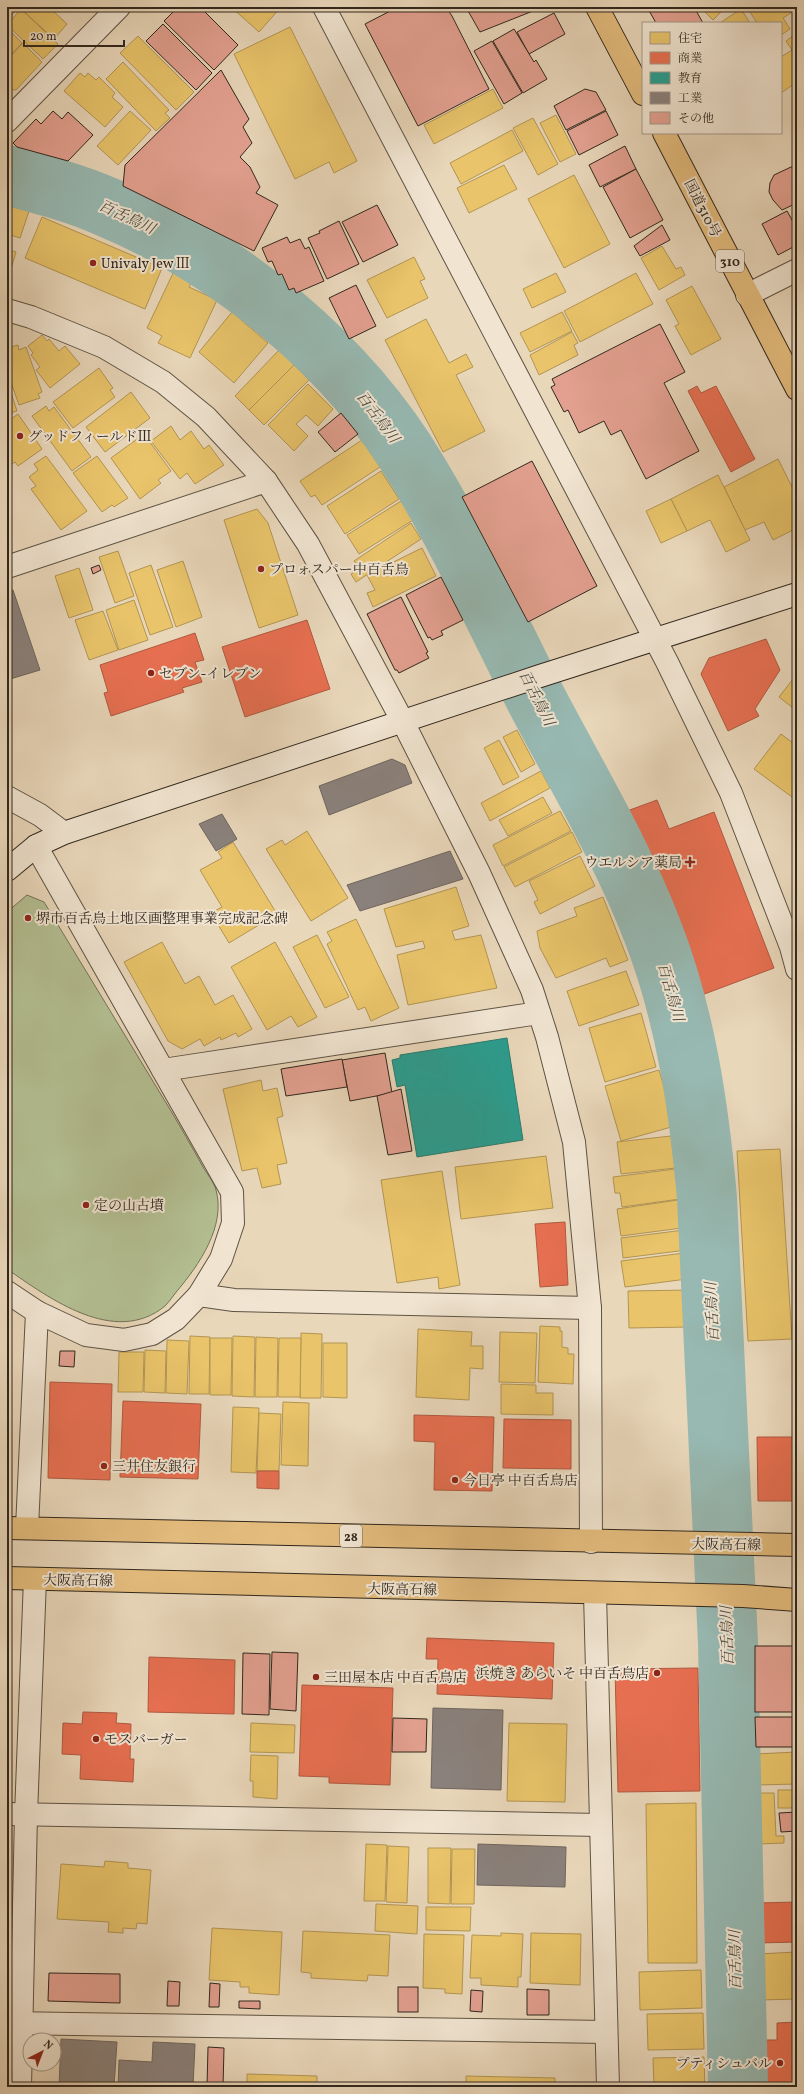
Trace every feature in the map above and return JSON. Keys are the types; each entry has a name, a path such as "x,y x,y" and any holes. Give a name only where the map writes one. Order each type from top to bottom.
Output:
{"main road":[{"path":"597,7 642,92"},
{"name":"国道310号","path":"665,134 797,389"},
{"name":"大阪高石線","path":"17,1528 592,1542 797,1545"},
{"name":"大阪高石線","path":"7,1578 595,1594 743,1596 797,1600"}],"street":[{"path":"9,114 119,7"},
{"path":"324,7 655,639 731,793 791,947 797,969"},
{"path":"747,295 797,270"},
{"path":"9,313 31,317 104,347 164,382 206,417 266,480 308,544 403,722 479,873 532,990 547,1037 574,1142 590,1308 592,1542"},
{"path":"7,567 266,480"},
{"path":"7,870 36,846 64,833 512,685 797,594"},
{"path":"7,797 40,815 64,833"},
{"path":"7,1292 37,1312 86,1335 124,1340 152,1334 176,1319 199,1295 221,1259 233,1223 232,1192 36,846"},
{"path":"163,1070 539,1013"},
{"path":"199,1295 234,1300 590,1308"},
{"path":"17,1528 37,1312"},
{"path":"20,2087 14,2023 16,1814 35,1579"},
{"path":"595,1594 608,2087"},
{"path":"16,1814 600,1825"},
{"path":"14,2023 606,2032"}],"green space":[{"path":"27,895 44,902 186,1136 216,1190 218,1204 217,1217 214,1231 202,1257 165,1306 146,1317 125,1322 104,1320 83,1314 42,1293 7,1269 7,912"}],"building: 住宅":[{"path":"7,7 18,8 7,20"},
{"path":"23,7 49,7 67,24 54,39 21,9"},
{"path":"231,7 281,7 259,32"},
{"path":"700,7 726,7 713,20"},
{"path":"747,7 796,7 797,9 783,18 790,29 782,34 782,22 756,22"},
{"path":"21,9 58,44 43,59 7,25"},
{"path":"741,9 749,22 722,22"},
{"path":"290,27 357,161 334,173 329,162 295,179 234,54"},
{"path":"7,28 22,43 7,59"},
{"path":"797,33 797,82 782,92 782,56 792,50 786,41"},
{"path":"138,36 194,92 176,110 120,53"},
{"path":"23,43 42,62 16,90 8,89 7,60"},
{"path":"123,62 169,110 165,113 170,118 156,131 106,79"},
{"path":"80,73 85,77 88,73 96,80 99,77 115,93 112,97 123,107 105,127 64,91"},
{"path":"493,89 503,108 434,144 424,125"},
{"path":"130,111 151,130 118,165 97,146"},
{"path":"556,115 576,154 560,162 540,123"},
{"path":"533,118 558,164 538,175 513,128"},
{"path":"512,130 523,151 461,184 450,163"},
{"path":"504,165 517,189 469,213 457,188"},
{"path":"574,175 610,244 564,268 528,199"},
{"path":"7,204 29,211 20,238 7,234"},
{"name":"Univaly Jew Ⅲ","path":"42,217 162,268 145,309 25,258"},
{"path":"662,246 676,269 681,267 685,275 659,290 641,258"},
{"path":"7,249 16,252 7,282"},
{"path":"414,257 425,279 420,281 428,298 387,318 367,280"},
{"path":"175,269 194,278 189,287 217,300 190,358 158,343 162,336 147,328"},
{"path":"556,273 566,292 532,308 523,289"},
{"path":"636,273 653,304 580,342 564,311"},
{"path":"692,286 721,339 691,355 675,326 679,324 666,300"},
{"path":"232,312 268,343 234,383 199,352"},
{"path":"562,312 572,331 530,352 520,333"},
{"path":"426,319 449,363 466,354 473,367 456,375 485,431 443,452 385,340"},
{"path":"572,332 578,343 574,345 578,355 539,375 530,355"},
{"path":"42,335 47,341 49,339 59,351 65,346 80,364 50,388 36,370 40,367 31,355 33,353 28,346"},
{"path":"18,345 19,350 26,347 42,392 38,394 40,398 19,405 7,371 7,348"},
{"path":"279,350 294,365 249,410 235,396"},
{"path":"294,365 309,380 264,425 249,410"},
{"path":"99,368 113,388 110,390 115,397 73,428 53,402"},
{"path":"7,380 17,411 7,414"},
{"path":"308,384 333,409 318,426 306,415 296,424 308,436 294,451 268,425"},
{"path":"131,392 150,418 105,452 86,427"},
{"path":"46,406 49,411 54,407 91,457 72,471 32,416"},
{"name":"グッドフィールドⅢ","path":"18,414 42,449 18,466 15,462 7,467 7,422"},
{"path":"171,426 180,440 191,431 204,449 209,445 224,465 195,484 187,473 180,479 151,441"},
{"path":"144,434 171,471 158,480 161,483 140,499 111,458"},
{"path":"362,440 380,467 322,505 315,495 311,497 300,481"},
{"path":"46,456 87,511 61,530 31,489 36,486 29,477 38,470 34,464"},
{"path":"97,456 128,498 114,507 112,505 102,512 73,473"},
{"path":"778,459 797,497 797,528 773,540 764,522 745,530 724,487"},
{"path":"381,471 399,499 345,534 327,506"},
{"path":"718,475 750,540 726,552 710,520 687,531 671,499"},
{"path":"671,499 687,531 661,543 646,511"},
{"path":"401,501 413,520 359,554 347,535"},
{"name":"プロォスパー中百舌鳥","path":"257,509 268,523 298,615 259,628 224,520"},
{"path":"411,523 421,539 356,582 351,574 360,569 354,561"},
{"path":"422,548 436,576 373,607 367,593 375,590 367,575"},
{"path":"118,551 134,596 115,603 99,557"},
{"path":"183,561 202,617 176,627 157,570"},
{"path":"151,565 173,627 150,635 129,573"},
{"path":"79,568 93,610 69,618 55,576"},
{"path":"134,600 148,640 119,650 106,610"},
{"path":"103,611 118,650 89,660 75,620"},
{"path":"797,674 797,711 779,697"},
{"path":"517,730 535,764 521,772 503,737"},
{"path":"781,734 797,746 797,792 792,797 754,769"},
{"path":"499,740 519,777 503,785 484,748"},
{"path":"541,771 550,788 490,821 481,803"},
{"path":"543,797 552,813 508,836 499,820"},
{"path":"560,811 571,831 503,866 493,845"},
{"path":"307,831 348,898 311,921 266,849 282,840 285,845"},
{"path":"572,832 582,852 515,887 504,867"},
{"path":"233,842 277,914 229,943 211,913 222,907 200,870 222,858 218,852"},
{"path":"580,856 595,886 540,914 534,902 538,900 529,881"},
{"path":"456,887 469,926 452,931 455,940 481,935 497,988 408,1005 397,955 425,948 423,941 396,947 384,909"},
{"path":"603,897 628,960 610,967 606,958 556,978 540,948 537,931 577,916 574,908"},
{"path":"356,919 399,1008 371,1021 365,1007 358,1010 327,944 332,941 327,932"},
{"path":"317,935 349,997 325,1008 293,947"},
{"path":"162,942 185,984 199,976 215,1005 233,995 252,1029 238,1037 236,1033 221,1040 220,1037 204,1046 200,1039 182,1049 168,1041 124,962"},
{"path":"275,942 317,1017 298,1027 291,1016 267,1030 231,967"},
{"path":"626,971 639,1005 579,1026 567,991"},
{"path":"641,1013 656,1067 605,1082 589,1028"},
{"path":"659,1070 675,1126 621,1141 605,1086"},
{"path":"261,1080 263,1091 277,1088 283,1116 277,1118 287,1163 277,1165 281,1184 262,1188 257,1168 242,1171 223,1089"},
{"path":"671,1136 675,1168 621,1174 617,1142"},
{"path":"780,1149 792,1339 748,1341 737,1151"},
{"path":"546,1156 553,1208 461,1219 455,1167"},
{"path":"675,1169 680,1199 622,1207 620,1193 615,1193 613,1177"},
{"path":"442,1171 460,1285 439,1289 438,1277 397,1283 381,1180"},
{"path":"678,1200 682,1228 621,1236 617,1209"},
{"path":"684,1230 687,1250 623,1258 621,1238"},
{"path":"684,1253 687,1279 625,1287 621,1261"},
{"path":"689,1290 690,1327 629,1328 628,1291"},
{"path":"540,1326 560,1327 560,1331 562,1331 562,1347 568,1348 568,1354 574,1354 573,1384 538,1382"},
{"path":"418,1329 472,1332 471,1346 483,1346 483,1369 470,1368 469,1400 416,1397"},
{"path":"500,1332 537,1333 535,1383 499,1382"},
{"path":"301,1333 322,1334 321,1398 300,1398"},
{"path":"190,1336 210,1337 209,1394 189,1394"},
{"path":"233,1336 255,1337 254,1397 232,1396"},
{"path":"256,1337 278,1338 277,1397 255,1397"},
{"path":"210,1338 232,1338 231,1395 210,1395"},
{"path":"279,1338 301,1338 300,1397 278,1397"},
{"path":"167,1340 189,1341 187,1394 166,1393"},
{"path":"323,1343 347,1343 347,1398 323,1397"},
{"path":"145,1350 166,1351 165,1393 144,1392"},
{"path":"119,1352 144,1352 143,1392 118,1392"},
{"path":"501,1384 536,1385 536,1393 553,1393 553,1415 501,1414"},
{"path":"283,1402 309,1403 308,1466 281,1465"},
{"path":"233,1407 259,1408 256,1473 231,1472"},
{"path":"259,1413 281,1414 279,1471 257,1471"},
{"path":"251,1723 295,1725 294,1753 250,1752"},
{"path":"509,1723 567,1724 565,1802 507,1801"},
{"path":"797,1752 797,1784 756,1785 755,1754"},
{"path":"251,1755 278,1756 277,1799 253,1797 253,1781 250,1781"},
{"path":"778,1790 797,1790 797,1808 778,1808"},
{"path":"755,1793 774,1793 776,1836 784,1836 784,1843 758,1844"},
{"path":"696,1803 697,1963 648,1963 646,1804"},
{"path":"366,1844 387,1845 385,1901 364,1901"},
{"path":"388,1846 409,1847 407,1903 386,1902"},
{"path":"428,1848 451,1848 450,1904 428,1903"},
{"path":"452,1849 475,1849 474,1904 451,1904"},
{"path":"105,1861 128,1863 128,1868 151,1870 147,1924 137,1923 136,1929 123,1928 123,1933 108,1932 109,1922 57,1919 61,1864 104,1867"},
{"path":"376,1904 418,1906 417,1934 375,1931"},
{"path":"426,1907 471,1907 470,1931 426,1930"},
{"path":"212,1928 282,1932 279,1995 249,1993 249,1987 240,1987 240,1982 209,1980"},
{"path":"303,1931 390,1935 388,1976 368,1975 367,1981 311,1978 311,1973 301,1972"},
{"path":"501,1933 523,1934 521,1977 518,1977 518,1987 481,1985 481,1978 470,1978 472,1935 501,1936"},
{"path":"531,1933 581,1934 580,1985 530,1983"},
{"path":"424,1934 464,1935 462,1994 445,1993 445,1989 423,1988"},
{"path":"797,1952 797,1999 760,2000 758,1954"},
{"path":"701,1970 702,2008 640,2010 639,1972"},
{"path":"703,2013 704,2049 648,2050 647,2014"},
{"path":"704,2057 705,2087 654,2087 653,2058"},
{"path":"247,2074 317,2076 317,2087 247,2087"},
{"path":"466,2076 555,2078 555,2087 466,2087"}],"building: 商業":[{"path":"697,386 701,393 716,386 755,459 731,472 688,391"},
{"path":"307,620 330,689 245,717 222,647"},
{"name":"セブン-イレブン","path":"195,633 204,660 195,662 202,682 182,688 184,692 111,716 104,693 108,692 100,665"},
{"path":"766,639 780,670 755,709 759,716 728,731 701,674 709,658"},
{"path":"657,800 669,829 714,812 774,968 699,996 627,811"},
{"path":"565,1222 568,1285 540,1287 535,1224"},
{"path":"50,1382 112,1384 110,1480 48,1478"},
{"path":"123,1401 201,1404 198,1479 120,1477"},
{"path":"414,1415 494,1417 492,1491 434,1490 435,1442 414,1441"},
{"path":"504,1419 571,1420 571,1469 503,1468"},
{"path":"757,1437 797,1437 797,1501 758,1501"},
{"path":"257,1471 279,1471 279,1489 257,1488"},
{"path":"427,1638 554,1643 552,1699 437,1694 438,1659 426,1659"},
{"path":"149,1657 235,1660 234,1714 148,1712"},
{"path":"698,1668 700,1791 618,1792 615,1669"},
{"path":"302,1685 393,1688 390,1785 329,1783 329,1777 299,1776"},
{"name":"モスバーガー","path":"83,1712 117,1713 116,1723 131,1724 130,1759 134,1759 133,1782 80,1779 81,1755 62,1754 63,1723 82,1724"},
{"path":"797,1902 797,1942 758,1943 758,1903"},
{"name":"プティシュバル","path":"797,2022 797,2087 765,2086 763,2040 777,2040 777,2023"}],"building: 教育":[{"path":"507,1038 523,1140 417,1157 405,1085 397,1087 392,1060 400,1058 400,1055"}],"building: 工業":[{"path":"13,590 40,670 7,680 7,592"},
{"path":"392,759 405,765 412,783 329,815 319,786"},
{"path":"222,814 237,839 216,851 199,824"},
{"path":"450,851 463,879 360,911 347,885"},
{"path":"433,1708 503,1710 501,1790 431,1788"},
{"path":"478,1844 566,1847 565,1887 477,1885"},
{"path":"62,2039 117,2042 114,2087 59,2087 60,2072 62,2072"},
{"path":"153,2042 195,2044 193,2087 118,2087 119,2060 152,2062"}],"building: その他":[{"path":"178,7 200,7 238,45 214,70 164,21"},
{"path":"398,7 446,7 489,89 418,126 365,24"},
{"path":"470,7 543,7 480,32 467,9"},
{"path":"647,7 694,7 702,22 655,22"},
{"path":"554,13 565,34 529,54 517,32"},
{"path":"163,24 212,73 196,90 146,41"},
{"path":"514,29 534,62 536,60 547,79 523,93 493,41"},
{"path":"492,41 522,93 504,104 474,51"},
{"path":"221,70 249,119 243,127 252,143 240,157 250,167 260,187 256,193 278,205 254,251 123,186 125,165"},
{"path":"585,89 596,92 606,110 566,130 554,106"},
{"path":"53,111 62,119 68,112 93,135 68,161 17,147 13,143 36,119 41,124"},
{"path":"606,111 618,135 579,155 567,131"},
{"path":"625,146 636,169 600,187 589,165"},
{"path":"791,167 797,167 797,203 782,210 773,200 769,192 770,183 774,175"},
{"path":"636,169 663,220 630,238 603,187"},
{"path":"377,205 398,245 363,262 342,222"},
{"path":"787,211 797,229 797,245 778,255 762,224"},
{"path":"339,221 359,264 327,279 308,238 320,233 319,231"},
{"path":"662,225 670,240 640,256 634,246"},
{"path":"287,237 290,243 300,239 305,249 309,247 324,281 296,293 294,288 289,290 282,274 278,275 272,261 268,262 262,248"},
{"path":"356,285 376,326 349,339 329,298"},
{"path":"660,324 685,372 664,383 699,451 646,479 621,430 611,435 604,421 579,433 568,410 564,412 551,387 555,385 552,379"},
{"path":"341,413 358,434 335,452 318,432"},
{"path":"532,461 597,586 528,622 462,497"},
{"path":"99,565 101,570 93,574 91,568"},
{"path":"441,577 463,620 441,631 443,635 432,640 430,637 428,638 406,595"},
{"path":"401,597 428,652 426,653 429,658 399,673 395,670 367,614"},
{"path":"385,1053 392,1093 350,1101 342,1060"},
{"path":"342,1059 347,1087 286,1096 281,1069"},
{"path":"401,1089 412,1151 388,1155 377,1096"},
{"path":"60,1351 75,1351 74,1367 59,1366"},
{"path":"755,1646 797,1646 797,1712 755,1712"},
{"path":"272,1652 298,1653 296,1711 270,1709"},
{"path":"243,1653 270,1654 269,1715 242,1714"},
{"path":"755,1717 797,1717 797,1747 756,1747"},
{"path":"393,1718 427,1719 426,1752 392,1752"},
{"path":"797,1812 797,1831 781,1832 779,1813"},
{"path":"49,1973 120,1974 120,2003 48,2001"},
{"path":"168,1981 180,1982 179,2006 167,2006"},
{"path":"210,1983 220,1984 219,2007 209,2007"},
{"path":"398,1987 418,1987 418,2012 398,2012"},
{"path":"527,1989 549,1990 549,2015 527,2015"},
{"path":"471,1990 483,1991 482,2012 470,2011"},
{"path":"239,2001 260,2001 260,2009 239,2008"},
{"path":"208,2047 224,2048 223,2087 207,2087"}],"waterway":[{"name":"百舌鳥川","path":"7,175 83,197 153,229 198,254 242,283 283,316 322,351 358,389 390,429 418,472 450,528 536,699 614,845 642,905 654,935 675,999 690,1064 700,1131 707,1198 728,1643 738,2087"}],"place":[{"name":"Univaly Jew Ⅲ","path":"93,263"},
{"name":"グッドフィールドⅢ","path":"20,436"},
{"name":"プロォスパー中百舌鳥","path":"261,569"},
{"name":"セブン-イレブン","path":"151,673"},
{"name":"ウエルシア薬局","path":"690,862"},
{"name":"堺市百舌鳥土地区画整理事業完成記念碑","path":"28,918"},
{"name":"定の山古墳","path":"86,1205"},
{"name":"三井住友銀行","path":"104,1466"},
{"name":"今日亭 中百舌鳥店","path":"455,1480"},
{"name":"浜焼き あらいそ 中百舌鳥店","path":"657,1673"},
{"name":"三田屋本店 中百舌鳥店","path":"316,1677"},
{"name":"モスバーガー","path":"96,1739"},
{"name":"プティシュバル","path":"780,2063"}]}
